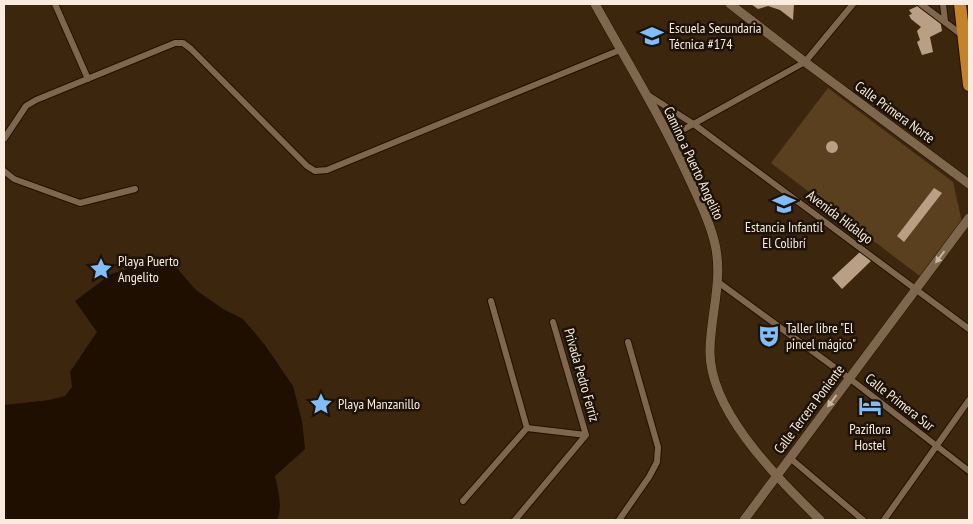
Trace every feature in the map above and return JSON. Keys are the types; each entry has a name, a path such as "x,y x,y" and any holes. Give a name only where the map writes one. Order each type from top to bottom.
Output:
{"highway":[{"path":"960,4 969,85"}],"street":[{"path":"55,4 88,79"},
{"name":"Camino a Puerto Angelito","path":"595,4 644,94 670,137 707,220 714,241 718,262 718,282 710,350 716,386 725,407 761,459 776,477 820,520"},
{"name":"Calle Primera Norte","path":"730,4 969,184"},
{"path":"670,137 805,62 853,4"},
{"path":"922,4 964,36"},
{"path":"943,4 945,21"},
{"path":"4,139 26,106 36,100 175,43 183,43 315,172 327,170 620,50"},
{"name":"Avenida Hidalgo","path":"644,94 696,124 969,329"},
{"path":"4,171 14,179 80,203 135,189"},
{"name":"Calle Tercera Poniente","path":"744,520 969,218"},
{"name":"Calle Primera Sur","path":"718,282 849,378 969,471"},
{"path":"491,301 527,428"},
{"name":"Privada Pedro Ferriz","path":"553,322 586,435"},
{"path":"619,520 649,477 657,462 658,447 628,342"},
{"path":"884,520 969,400"},
{"path":"527,428 586,435"},
{"path":"463,501 527,428"},
{"path":"515,520 586,435"},
{"path":"790,458 863,520"}],"shaded area":[{"path":"828,88 953,182 962,222 921,277 771,163"},
{"path":"149,262 175,266 196,290 223,309 243,319 265,345 293,386 302,421 305,449 275,476 280,503 277,520 4,520 4,405 49,400 65,396 72,387 70,372 97,332 75,301 111,274"}],"building":[{"path":"751,4 794,4 793,20 780,10 768,6 758,9"},
{"path":"920,5 940,20 942,31 930,37 933,52 922,55 917,42 920,40 917,31 921,27 909,15 912,14 909,10"},
{"path":"830,141 834,141 838,147 834,153 830,153 826,149 826,145"},
{"path":"934,188 942,193 904,242 897,236"},
{"path":"861,251 871,261 842,289 832,278"}],"place":[{"name":"Escuela Secundaria Técnica #174","path":"652,36"},
{"name":"Estancia Infantil El Colibrí","path":"784,204"},
{"name":"Playa Puerto Angelito","path":"101,269"},
{"name":"Taller libre \"El pincel mágico\"","path":"769,336"},
{"name":"Playa Manzanillo","path":"321,404"},
{"name":"Paziflora Hostel","path":"870,406"}]}
